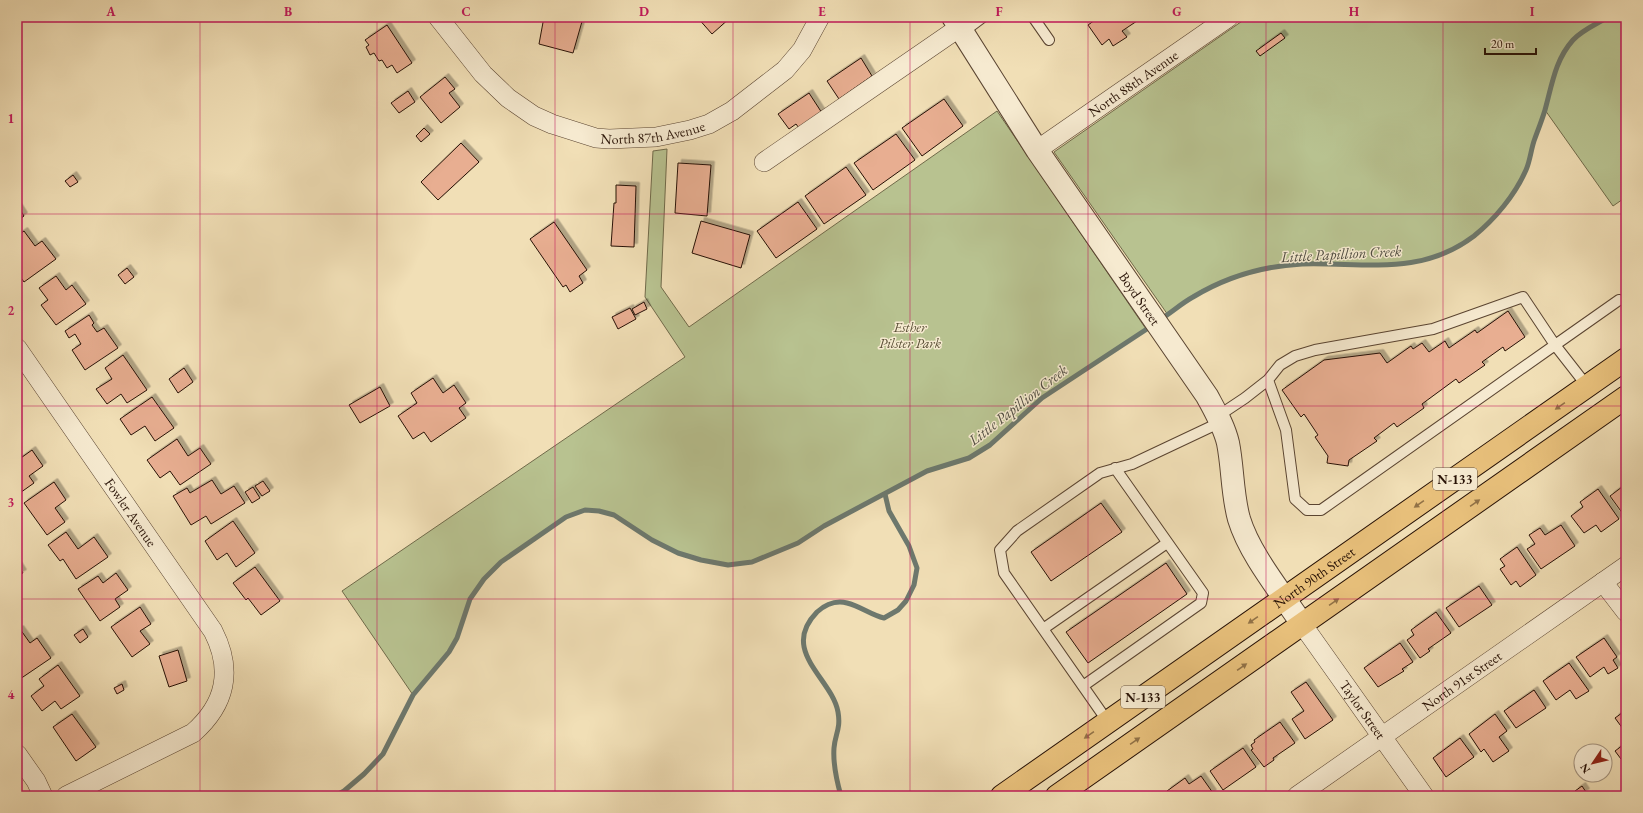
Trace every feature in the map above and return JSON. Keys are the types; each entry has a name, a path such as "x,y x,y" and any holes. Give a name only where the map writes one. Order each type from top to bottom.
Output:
{"main road":[{"name":"North 90th Street","path":"1002,796 1626,359"},
{"name":"N-133","path":"1058,796 1626,397"}],"street":[{"name":"North 87th Avenue","path":"438,17 483,74 508,98 534,116 552,124 596,138 609,139 656,137 709,124 732,111 766,87 785,70 802,50 820,17"},
{"name":"North 88th Avenue","path":"1037,150 1229,17"},
{"name":"Boyd Street","path":"958,26 1037,150 1190,369 1220,419 1228,442 1234,496 1243,530 1250,544 1302,624"},
{"path":"764,162 958,26"},
{"name":"Fowler Avenue","path":"17,348 213,631 224,658 224,684 220,698 213,711 193,733 66,796"},
{"name":"North 91st Street","path":"1297,796 1626,566"},
{"path":"1603,582 1626,612"},
{"name":"Taylor Street","path":"1302,624 1424,796"},
{"path":"17,754 36,781 44,796"}],"lane":[{"path":"958,26 984,17"},
{"path":"1033,17 1049,40"},
{"path":"1108,722 1004,573 1000,550 1017,531 1100,473 1132,464 1220,419 1268,380 1280,366 1295,356 1315,350 1433,329 1523,297 1555,345 1588,386"},
{"path":"1268,380 1286,430 1295,499 1307,510 1320,510 1619,300"},
{"path":"1083,686 1200,603 1203,593 1115,468"},
{"path":"1044,629 1167,543"}],"green space":[{"path":"1248,17 1626,17 1626,197 1613,206 1545,110 1527,166 1511,197 1486,225 1456,246 1423,260 1405,264 1376,266 1302,264 1265,269 1215,287 1183,304 1168,315 1054,152"},
{"name":"Esther Pilster Park","path":"997,111 1146,329 1042,398 990,445 969,458 927,471 824,526 798,543 752,562 728,565 701,560 678,553 652,540 614,515 600,511 585,510 566,517 501,562 484,579 470,599 457,638 449,652 413,695 342,591 685,357 645,297 653,151 667,149 661,287 689,327"}],"building":[{"path":"314,17 325,17 318,22"},
{"path":"544,17 583,18 573,53 539,44"},
{"path":"697,17 731,17 712,34"},
{"path":"1093,17 1143,17 1122,31 1127,37 1113,46 1109,39 1102,45 1088,25 1095,20"},
{"path":"387,25 412,63 397,73 392,65 387,68 382,60 379,61 374,53 370,55 366,47 369,45 365,40"},
{"path":"1281,33 1285,38 1260,56 1256,51"},
{"path":"861,58 872,76 839,99 827,81"},
{"path":"445,77 455,89 449,93 460,107 441,123 420,97"},
{"path":"408,91 415,102 399,113 391,103"},
{"path":"809,93 822,113 799,128 796,124 789,129 778,114"},
{"path":"944,99 963,126 922,156 902,128"},
{"path":"424,128 430,134 421,142 416,136"},
{"path":"896,134 915,160 873,190 854,163"},
{"path":"461,143 479,162 438,200 421,182"},
{"path":"678,163 711,165 707,216 675,213"},
{"path":"846,167 866,195 824,224 805,196"},
{"path":"73,175 78,182 70,187 65,181"},
{"path":"616,185 636,186 634,247 611,246 614,203 616,203"},
{"path":"798,202 817,229 776,258 757,231"},
{"path":"17,205 24,216 17,221"},
{"path":"701,221 750,235 741,268 692,253"},
{"path":"554,222 587,270 579,276 583,283 570,292 566,285 563,287 530,239"},
{"path":"24,231 35,246 42,241 56,259 24,282 17,272 17,236"},
{"path":"127,268 134,277 125,284 118,275"},
{"path":"56,276 66,290 72,285 86,304 56,325 41,305 48,300 39,288"},
{"path":"644,302 647,309 635,315 632,309"},
{"path":"630,308 636,319 618,329 612,317"},
{"path":"1508,311 1525,337 1505,351 1503,347 1482,362 1485,365 1459,383 1456,379 1422,404 1424,408 1397,427 1394,423 1374,438 1377,441 1349,460 1348,466 1327,463 1328,456 1315,437 1318,435 1304,414 1301,417 1282,390 1324,360 1380,353 1387,363 1411,346 1413,349 1422,343 1429,352 1445,341 1449,348 1475,330 1477,333"},
{"path":"89,315 94,323 92,325 97,332 104,328 118,348 85,370 72,350 81,344 75,334 69,338 65,331"},
{"path":"123,355 147,390 127,403 121,394 107,404 96,389 112,379 105,368"},
{"path":"184,368 193,382 178,393 169,379"},
{"path":"433,378 443,393 454,385 466,403 459,408 466,418 431,442 424,432 413,439 398,416 417,403 411,393"},
{"path":"380,387 390,406 360,423 349,405"},
{"path":"152,397 174,428 155,441 145,426 131,435 120,419"},
{"path":"177,439 188,456 200,448 211,464 180,485 170,471 160,478 147,460"},
{"path":"32,450 43,466 29,476 34,483 17,495 17,459 18,460"},
{"path":"212,480 221,494 234,486 245,503 211,524 206,516 191,525 173,496 187,488 190,493"},
{"path":"263,481 270,491 262,496 255,486"},
{"path":"54,482 66,500 55,508 65,522 47,535 24,503"},
{"path":"1626,484 1626,512 1623,514 1610,496"},
{"path":"253,487 260,498 252,503 245,492"},
{"path":"1598,489 1619,519 1601,532 1596,525 1584,533 1571,516 1583,507 1580,502"},
{"path":"1101,503 1122,532 1051,581 1031,552"},
{"path":"233,521 255,553 236,567 227,553 217,560 205,541"},
{"path":"1561,525 1575,546 1541,569 1527,549 1535,544 1529,535 1540,528 1545,535"},
{"path":"66,532 78,549 94,537 108,557 76,579 63,559 60,561 48,545"},
{"path":"1517,547 1536,575 1520,587 1516,581 1511,585 1500,569 1505,566 1500,559"},
{"path":"1166,563 1187,594 1088,663 1066,632"},
{"path":"18,565 23,573 17,576 17,566"},
{"path":"255,567 280,601 261,615 248,598 246,600 233,583"},
{"path":"116,573 128,590 115,599 120,607 100,621 78,589 98,576 103,583"},
{"path":"1479,586 1492,605 1459,627 1446,608"},
{"path":"140,607 151,624 140,631 150,644 132,657 111,627"},
{"path":"1436,612 1451,633 1428,649 1430,651 1420,658 1407,640 1414,635 1411,630"},
{"path":"20,629 30,643 37,638 51,658 20,679 17,675 17,631"},
{"path":"83,629 88,637 80,643 74,635"},
{"path":"1604,638 1617,657 1613,660 1618,668 1608,674 1604,667 1590,677 1576,657"},
{"path":"1400,643 1413,662 1402,669 1404,671 1378,687 1364,668"},
{"path":"178,650 187,681 169,687 159,656"},
{"path":"1569,663 1589,691 1576,699 1570,690 1556,700 1543,681"},
{"path":"58,665 80,696 61,709 55,701 42,711 31,696 44,686 39,679"},
{"path":"1306,682 1333,720 1305,739 1292,719 1304,711 1291,692"},
{"path":"122,684 124,690 117,694 114,688"},
{"path":"1534,690 1546,708 1516,728 1504,711"},
{"path":"1626,710 1626,733 1615,718"},
{"path":"72,714 96,747 76,761 53,727"},
{"path":"1495,714 1507,731 1499,737 1509,751 1493,762 1484,749 1481,752 1469,734"},
{"path":"1280,722 1295,743 1273,758 1274,760 1264,767 1251,750 1253,749 1251,745 1255,742 1254,740"},
{"path":"1460,738 1474,757 1446,777 1433,758"},
{"path":"1623,745 1626,749 1626,756 1621,759 1615,751"},
{"path":"1243,748 1256,767 1223,790 1210,771"},
{"path":"1201,776 1213,793 1209,796 1170,796 1167,791 1185,778 1189,784"},
{"path":"1582,786 1586,792 1579,796 1575,791"}],"waterway":[{"name":"Little Papillion Creek","path":"1161,319 1185,302 1206,290 1232,278 1260,270 1302,264 1391,265 1412,262 1433,257 1454,249 1474,236 1504,206 1526,170 1555,73 1562,56 1573,40 1581,33 1608,17"},
{"name":"Little Papillion Creek","path":"335,796 344,791 364,774 383,754 413,695 449,652 457,638 470,599 484,579 501,562 566,517 585,510 599,511 614,515 652,540 678,553 701,560 728,565 752,562 798,543 824,526 927,471 969,458 990,445 1042,398 1153,325"},
{"path":"841,796 834,759 835,743 839,723 838,712 834,700 805,652 803,639 807,626 817,612 831,603 847,603 884,618 898,610 906,601 914,585 917,568 909,546 889,511 885,494"}]}
